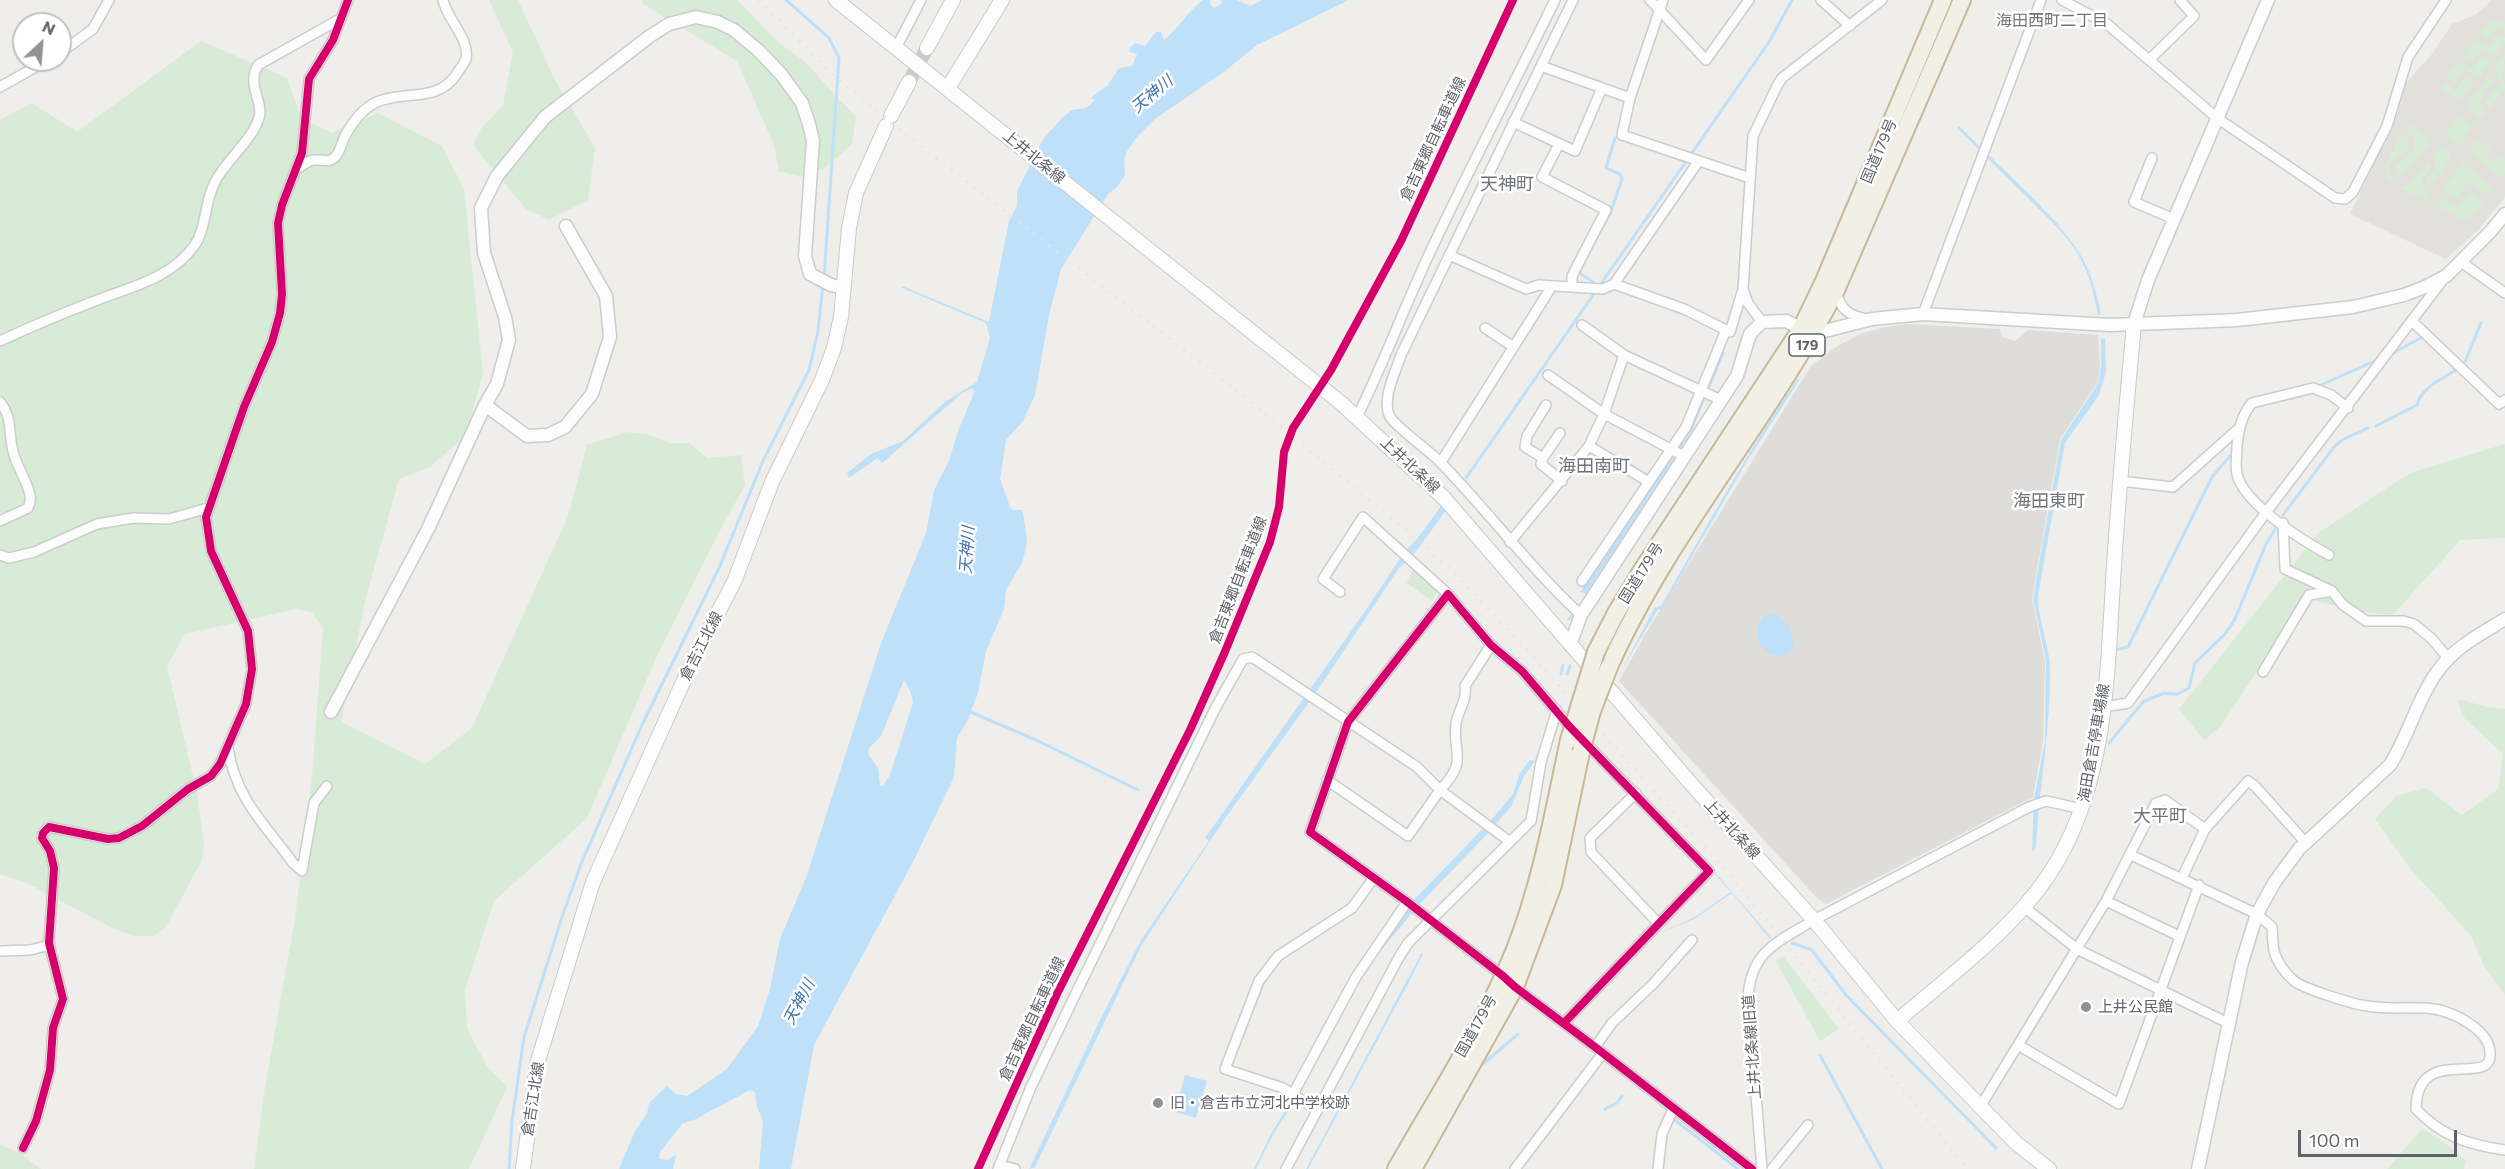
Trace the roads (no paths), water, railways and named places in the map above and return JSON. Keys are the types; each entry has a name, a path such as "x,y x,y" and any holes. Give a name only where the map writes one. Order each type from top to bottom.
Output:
{"highway":[{"name":"国道179号","path":"1575,746 1628,624 1654,578 1807,332 1824,282 1944,0"},
{"name":"国道179号","path":"1413,1169 1509,982 1553,885 1575,746 1580,699 1596,652 1616,612 1642,570 1836,290 1962,0"},
{"name":"国道179号","path":"1396,1169 1509,982"}],"main road":[{"name":"上井北条線","path":"836,0 953,91 1341,403 1444,498 1570,645 1814,920 1897,1021"},
{"path":"927,48 953,0"},
{"path":"953,91 1002,0"},
{"name":"倉吉江北線","path":"524,1169 537,1064 593,882 694,658 734,582 772,482 822,380 834,348 844,288 849,228 856,193 909,82"},
{"name":"海田倉吉停車場線","path":"1897,1021 2024,907 2048,877 2064,850 2082,809 2104,706 2134,324"},
{"path":"1897,1021 2016,1143 2049,1169"}],"street":[{"path":"72,44 93,29 109,0"},
{"path":"23,1148 36,1121 50,1070 53,1028 63,999 50,945 54,868 50,851 42,838 45,830 57,827 101,839 119,838 130,834 162,812 188,789 211,776 220,764 246,704 252,669 248,631 211,551 206,517 244,407 272,342 280,313 282,294 278,224 282,205 298,168 306,130 309,79 333,40 348,0"},
{"path":"298,168 313,160 328,162 335,158 346,134 360,115 374,103 385,99 430,94 444,88 454,78 465,61 466,50 443,0"},
{"path":"896,48 921,0"},
{"path":"1357,417 1381,368 1396,327 1433,246 1555,0"},
{"path":"1573,0 1401,355 1387,403 1390,417 1441,462 1510,542 1554,590 1581,615"},
{"path":"1650,0 1661,4 1706,60 1749,0"},
{"path":"1821,0 1850,26"},
{"path":"1614,284 1684,309 1730,333 1743,289 1753,136 1782,78 1882,0"},
{"path":"1923,314 2041,0"},
{"path":"2062,0 2107,24 2217,118 2335,198 2345,199 2353,192 2387,126 2408,57 2446,0"},
{"path":"2149,60 2194,16 2180,0"},
{"path":"2134,324 2148,280 2268,0"},
{"path":"1661,4 1630,98 1622,135 1750,178"},
{"path":"0,341 93,301 142,284 187,255 198,240 209,194 216,179 252,131 259,117 253,87 258,65 330,27 342,17"},
{"path":"331,712 429,529 485,405 497,384 509,340 505,317 484,253 481,208 497,176 545,117 650,36 669,24 696,18 718,22 734,30 758,50 781,74 802,103 813,141 805,256 810,274 831,285 844,288"},
{"path":"1541,66 1630,98"},
{"path":"0,87 27,72"},
{"path":"1513,122 1575,151 1602,88"},
{"path":"1559,144 1542,177 1606,210 1572,276 1572,286"},
{"path":"2152,158 2134,202 2174,219"},
{"path":"1449,255 1526,289 1539,285 1603,289 1614,284 1698,162"},
{"path":"2104,706 2128,703 2267,512 2446,276 2505,214"},
{"path":"485,405 527,436 548,435 565,427 592,394 610,337 606,296 566,226"},
{"path":"2461,262 2505,293"},
{"path":"1570,645 1581,615 1737,376 1749,334 1762,322 1786,321 1807,332 1872,319 1923,314 2094,325 2237,320 2353,308 2404,295 2446,276"},
{"path":"1441,462 1512,346 1552,286"},
{"path":"1743,289 1748,303 1762,322"},
{"path":"1836,290 1841,306 1846,312 1872,319"},
{"path":"2413,322 2503,404"},
{"path":"1582,325 1624,355 1721,400"},
{"path":"1485,328 1512,346"},
{"path":"1582,581 1686,426 1726,330"},
{"path":"1510,542 1589,446 1604,414 1624,355"},
{"path":"1548,375 1604,414 1684,456"},
{"path":"2329,555 2294,535 2253,502 2241,486 2236,472 2239,428 2246,410 2252,403 2313,388 2331,395 2348,408"},
{"path":"0,402 6,409 10,422 13,451 30,494 30,504 28,508 0,521"},
{"path":"1543,458 1525,447 1527,436 1546,405"},
{"path":"2120,481 2173,487 2239,428"},
{"path":"1560,434 1541,464 1562,481"},
{"path":"1589,446 1649,482"},
{"path":"0,555 9,558 34,552 97,524 133,518 169,519 208,508"},
{"path":"1340,592 1323,579 1363,517 1448,594 1491,645 1522,671 1709,871 1564,1023"},
{"path":"2283,524 2285,569 2332,591 2342,604 2366,621 2403,621 2414,624 2432,639 2448,658"},
{"path":"2263,672 2309,595 2332,591"},
{"path":"1448,594 1348,722 1310,832 1431,920 1752,1169"},
{"path":"2198,1169 2242,962 2257,914 2274,883 2306,843 2390,765 2401,748 2429,684 2448,658 2469,641 2505,619"},
{"path":"1327,780 1408,836 1456,770 1459,762 1456,722 1467,695 1465,686 1491,645"},
{"path":"1015,1169 999,1167 1032,1087 1215,710 1243,659 1252,657 1417,767 1440,790 1509,841"},
{"path":"1286,1169 1408,943 1531,821 1541,762 1557,710"},
{"path":"228,746 231,769 238,788 293,863 302,871 314,803 327,786"},
{"path":"2182,878 2205,829 2248,781 2306,843"},
{"path":"1636,794 1590,838 1591,852 1658,923"},
{"path":"1980,1107 2106,901 2156,803 2165,800 2205,829"},
{"name":"上井北条線旧道","path":"1762,1169 1748,996 1749,981 1757,960 1782,940 1814,920 2029,807 2046,801 2082,809"},
{"path":"2131,855 2257,914 2272,927 2274,953 2294,982 2327,995 2367,1006 2436,1010 2473,1026 2485,1038 2491,1050 2490,1059 2484,1067 2476,1070 2449,1069 2428,1076 2420,1086 2416,1097 2416,1109 2439,1130 2456,1139 2505,1149"},
{"path":"1317,1110 1283,1088 1225,1069 1259,981 1278,956 1352,908 1373,879"},
{"path":"2018,1045 2119,1104 2199,885"},
{"path":"2106,901 2179,936"},
{"path":"1293,1094 1356,977 1407,902"},
{"path":"2024,907 2077,950 2228,1023"},
{"path":"1515,1169 1599,1050 1612,1023 1653,984 1692,940"},
{"path":"0,951 30,950 50,945"},
{"path":"1658,1169 1662,1134 1673,1109"},
{"path":"1772,1169 1808,1125"}],"water":[{"name":"天神川","path":"1203,0 1210,0 1214,8 1222,4 1221,0 1237,0 1250,6 1262,0 1349,0 1257,45 1225,71 1155,119 1127,151 1124,160 1125,175 1117,187 1108,194 1061,269 1049,315 1035,395 1023,421 1006,440 1000,479 1010,507 1013,510 1022,510 1023,513 1027,539 1022,563 1006,590 1004,609 986,651 978,693 967,722 957,738 954,777 913,862 814,1045 791,1169 759,1169 763,1121 757,1107 755,1092 750,1090 694,1120 683,1123 660,1152 659,1159 667,1160 676,1155 673,1169 619,1169 635,1131 647,1114 649,1103 667,1086 676,1094 687,1096 727,1069 758,1026 770,989 780,939 807,875 881,643 926,533 934,490 949,461 958,431 974,393 973,388 962,393 882,463 878,458 849,478 847,473 871,454 903,441 946,401 977,382 990,338 986,323 902,288 902,286 989,322 1009,221 1017,206 1017,191 1043,139 1072,110 1086,108 1095,100 1091,98 1108,85 1119,68 1132,66 1137,54 1129,52 1135,43 1145,46 1156,32 1161,32 1164,40","holes":["904,680 913,702 890,775 883,786 880,786 878,768 868,754 869,748 881,736"]},
{"path":"1959,126 2041,206 2039,209 1957,128"},
{"path":"2055,222 2074,244 2086,265 2101,314 2098,315 2084,265 2072,245 2054,224"},
{"path":"2105,338 2106,372 2099,395 2065,443 2038,596 2049,659 2050,690 2036,847 2032,853 2034,799 2045,741 2046,661 2033,598 2061,440 2099,382 2101,339"},
{"path":"1721,351 1725,352 1692,431 1586,594 1580,592 1688,430"},
{"path":"1800,379 1747,461 1661,610 1658,609 1620,673 1655,607 1661,606 1744,463 1797,380"},
{"path":"1442,505 1447,509 1412,557 1399,568 1315,694 1226,817 1141,946 1035,1167 1029,1169 1141,940 1209,841 1205,838 1405,551 1417,539"},
{"path":"1771,614 1784,620 1791,632 1793,645 1789,653 1781,656 1772,654 1763,648 1758,640 1758,628 1765,615"},
{"path":"1530,760 1535,761 1524,776 1512,805 1418,906 1373,960 1254,1169 1273,1130 1292,1101 1359,979 1413,901 1513,794 1520,773"},
{"path":"1616,765 1699,854 1771,937 1770,939 1732,893 1696,918 1648,938 1695,917 1731,892"},
{"path":"1423,954 1410,980 1306,1169"},
{"path":"1185,1075 1207,1081 1196,1118 1175,1112"}],"waterway":[{"path":"786,0 829,38 839,58 824,278"},
{"path":"1466,478 1769,42 1792,0"},
{"path":"1591,248 1610,214 1622,179 1620,174 1606,168 1615,138"},
{"path":"2037,205 2056,224"},
{"path":"1580,270 1581,274 1593,282"},
{"path":"509,1169 512,1121 524,1037 562,917 581,864 642,725 719,568 763,461 809,370 818,331 823,285"},
{"path":"2465,362 2481,323"},
{"path":"2395,352 2421,338"},
{"path":"2321,385 2377,360"},
{"path":"2376,426 2417,405 2428,388 2457,369"},
{"path":"2288,399 2301,396"},
{"path":"2283,515 2334,447 2342,440 2368,428"},
{"path":"2115,650 2128,647 2212,477 2230,456"},
{"path":"2109,743 2143,702 2164,693 2177,694 2189,688 2195,663 2225,634 2234,621 2267,542 2278,525"},
{"path":"1561,674 1563,665"},
{"path":"1567,674 1570,666"},
{"path":"968,711 1036,740 1138,790"},
{"path":"1792,943 1812,950 1846,995 1996,1148"},
{"path":"1483,1064 1518,1034"},
{"path":"1820,1055 1882,1169"},
{"path":"1605,1109 1617,1103 1622,1096"},
{"path":"1675,1120 1738,1169"}],"tunnel":[{"path":"909,82 927,48"}],"railway":[{"path":"759,0 830,72 904,133 1241,394 1413,536 1453,572 1527,650 1731,876 1967,1169"}],"place":[{"name":"上井公民館","path":"2086,1007"},
{"name":"旧・倉吉市立河北中学校跡","path":"1158,1103"}],"district":[{"name":"海田西町二丁目","path":"2052,21"},
{"name":"天神町","path":"1507,184"},
{"name":"海田南町","path":"1594,466"},
{"name":"海田東町","path":"2049,501"},
{"name":"大平町","path":"2160,816"}]}
